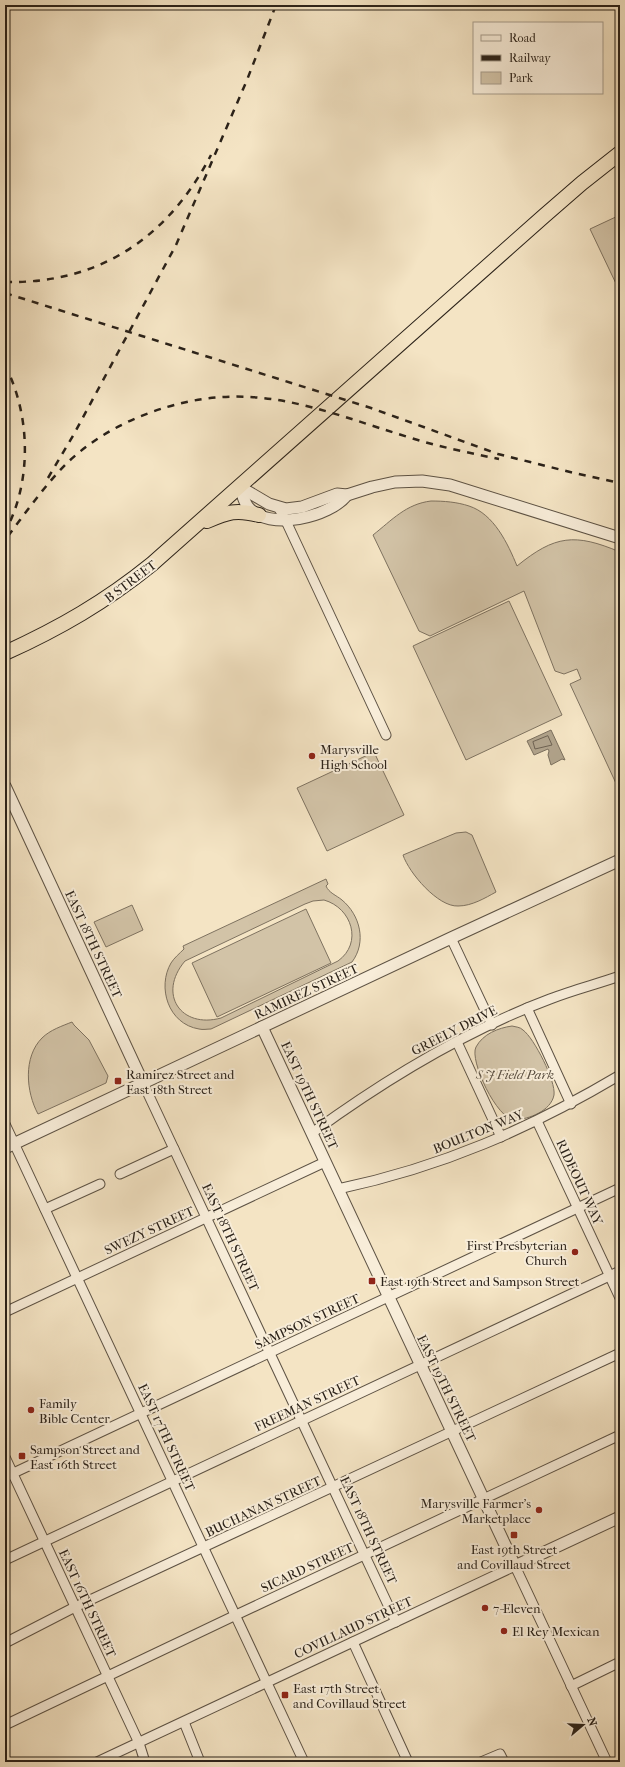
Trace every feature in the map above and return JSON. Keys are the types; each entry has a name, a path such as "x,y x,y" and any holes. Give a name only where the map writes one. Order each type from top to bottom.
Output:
{"highway":[{"name":"B STREET","path":"5,653 48,633 102,602 152,564 587,178 620,153"},
{"path":"197,525 221,515 237,511 244,511 259,515"}],"street":[{"path":"240,487 278,507 294,509 337,494 347,495 395,482 429,482 450,485 620,538"},
{"path":"240,487 247,506 259,515 268,518 300,518 319,513 340,504 347,495"},
{"path":"278,507 386,735"},
{"name":"EAST 18TH STREET","path":"5,786 396,1622"},
{"name":"RAMIREZ STREET","path":"10,1146 450,938 620,860"},
{"path":"450,938 492,1024"},
{"name":"GREELY DRIVE","path":"312,1133 372,1090 492,1024 551,998 620,976"},
{"path":"527,1008 572,1104"},
{"name":"EAST 19TH STREET","path":"262,1027 607,1762"},
{"path":"458,1042 501,1137"},
{"name":"BOULTON WAY","path":"338,1189 384,1179 426,1167 501,1137 572,1104 620,1075"},
{"name":"RIDEOUT WAY","path":"537,1121 620,1298"},
{"name":"EAST 17TH STREET","path":"5,1124 10,1146 45,1209 304,1762"},
{"path":"120,1174 174,1149"},
{"name":"SWEZY STREET","path":"5,1312 325,1162"},
{"path":"45,1209 100,1184"},
{"name":"SAMPSON STREET","path":"9,1475 620,1188"},
{"name":"FREEMAN STREET","path":"5,1560 172,1480 620,1271"},
{"name":"BUCHANAN STREET","path":"5,1643 75,1607 205,1548 620,1353"},
{"name":"SICARD STREET","path":"5,1725 620,1435"},
{"name":"EAST 16TH STREET","path":"5,1457 9,1475 44,1541 139,1743 145,1762"},
{"name":"COVILLAUD STREET","path":"97,1762 620,1517"},
{"path":"353,1642 408,1762"},
{"path":"571,1686 620,1662"},
{"path":"184,1722 200,1762"},
{"path":"481,1762 502,1758"}],"green space":[{"path":"620,215 620,292 590,229"},
{"path":"431,501 450,502 469,506 486,516 504,539 517,566 543,548 566,540 590,542 620,552 620,792 570,684 581,679 577,669 564,674 555,671 524,591 430,636 419,631 373,535 393,518 407,509 414,505"},
{"path":"509,601 562,715 466,760 413,646"},
{"path":"374,752 404,815 327,851 297,788"},
{"path":"466,832 472,835 496,892 468,905 450,905 433,895 425,888 411,871 403,855 456,833"},
{"path":"326,879 328,884 326,886 329,890 342,900 353,913 357,921 360,938 357,954 352,962 211,1029 199,1029 188,1026 173,1012 168,1003 165,983 167,973 172,961 184,949 183,946","holes":["324,900 334,904 342,910 347,918 351,927 352,936 346,954 338,961 221,1018 207,1020 195,1018 185,1014 178,1006 174,996 173,985 177,973 185,961 305,904 313,901"]},
{"path":"132,905 143,930 106,947 94,922"},
{"path":"306,909 331,963 217,1017 192,963"},
{"path":"72,1022 89,1040 108,1076 106,1083 38,1114 31,1096 29,1085 29,1065 32,1055 36,1046 45,1035 56,1028"},
{"name":"S J Field Park","path":"512,1026 523,1030 533,1042 548,1070 554,1089 552,1101 544,1110 533,1116 515,1120 508,1117 500,1110 493,1100 481,1076 475,1054 476,1047 479,1042 487,1035 501,1028"}],"water":[{"path":"551,730 565,760 562,759 551,765 548,749 534,755 527,741"}],"railway":[{"path":"48,478 74,434 176,245 247,80 276,5"},
{"path":"5,282 39,281 71,275 100,265 127,250 152,232 174,210 194,184 211,155"},
{"path":"5,293 371,408 498,454 620,483"},
{"path":"5,365 14,385 20,406 24,427 25,449 24,471 20,492 14,513 5,532"},
{"path":"8,536 51,480 85,447 127,422 149,413 185,402 219,397 251,397 282,401 313,408 455,450 499,459"}],"place":[{"name":"Marysville High School","path":"312,756"},
{"name":"Ramirez Street and East 18th Street","path":"118,1081"},
{"name":"First Presbyterian Church","path":"575,1252"},
{"name":"East 19th Street and Sampson Street","path":"372,1281"},
{"name":"Family Bible Center","path":"31,1410"},
{"name":"Sampson Street and East 16th Street","path":"22,1456"},
{"name":"Marysville Farmer's Marketplace","path":"539,1510"},
{"name":"East 19th Street and Covillaud Street","path":"514,1535"},
{"name":"7-Eleven","path":"485,1608"},
{"name":"El Rey Mexican","path":"504,1631"},
{"name":"East 17th Street and Covillaud Street","path":"285,1695"}]}
